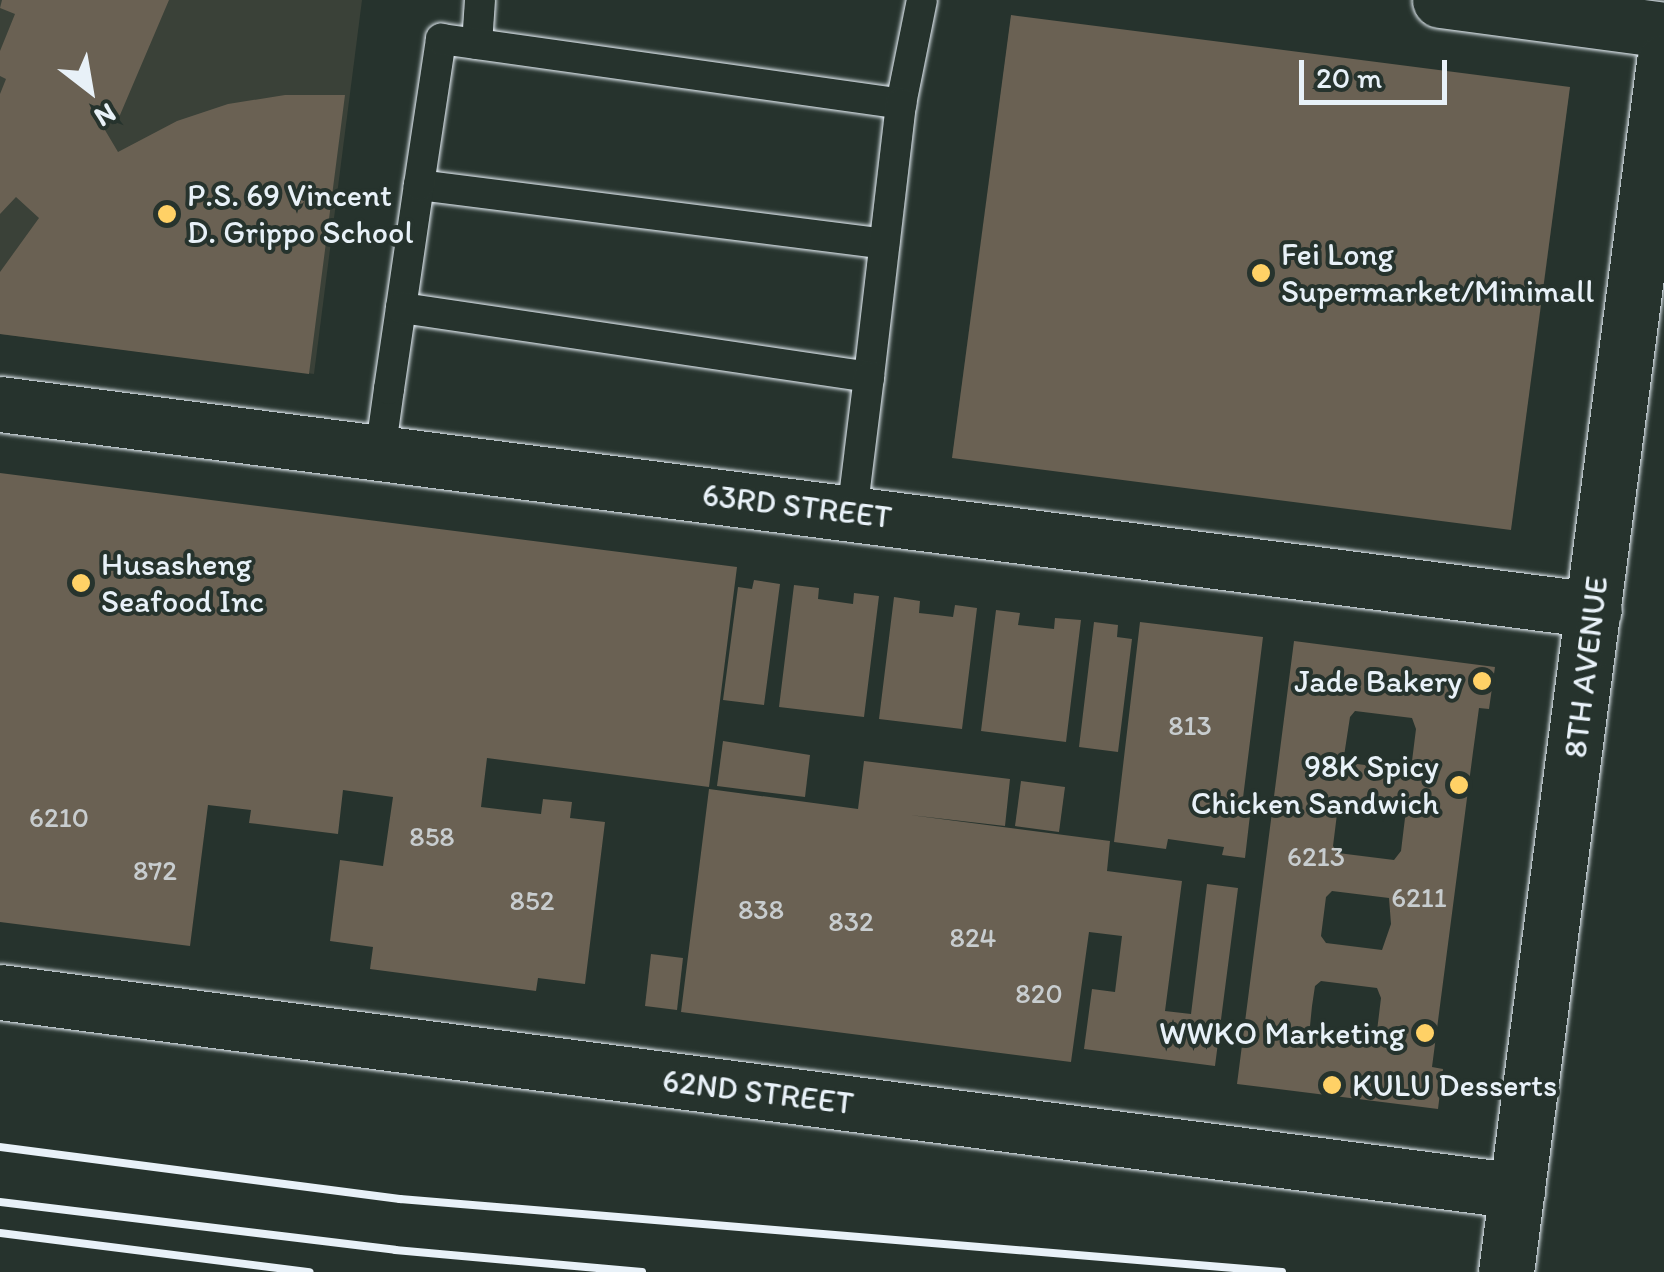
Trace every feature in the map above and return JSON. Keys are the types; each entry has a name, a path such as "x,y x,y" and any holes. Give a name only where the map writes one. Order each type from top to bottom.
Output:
{"street":[{"path":"1440,0 1664,30"},
{"name":"8TH AVENUE","path":"1506,1268 1594,610 1652,255 1664,62"},
{"name":"63RD STREET","path":"0,404 1594,610"},
{"name":"62ND STREET","path":"0,992 1517,1191"}],"lane":[{"path":"477,44 480,0"},
{"path":"852,513 901,104 922,0"},
{"path":"380,453 441,39 901,104"},
{"path":"419,186 884,244"},
{"path":"401,308 869,377"}],"shaded area":[{"name":"P.S. 69 Vincent D. Grippo School","path":"0,0 362,0 314,374 0,334"}],"building":[{"name":"P.S. 69 Vincent D. Grippo School","path":"2,0 169,0 120,115 102,125 118,152 177,121 228,104 285,95 345,95 309,374 0,334 0,272 39,218 16,197 0,214 0,94 6,79 0,76 0,51 15,14 0,8"},
{"name":"Fei Long Supermarket/Minimall","path":"1011,15 1570,87 1511,530 952,458"},
{"path":"0,473 737,567 709,787 487,758 481,807 541,814 543,799 572,802 570,818 605,822 585,984 538,978 536,991 370,969 373,947 330,941 340,860 383,866 393,797 343,790 338,834 249,823 251,810 208,805 190,946 0,922"},
{"path":"754,580 780,584 764,705 723,700 738,587 752,589"},
{"path":"794,585 819,588 818,599 853,604 854,593 879,596 864,717 779,707"},
{"path":"894,597 920,601 919,613 953,617 955,605 977,608 962,729 879,719"},
{"path":"996,610 1020,613 1018,625 1054,629 1055,618 1081,620 1066,742 981,731"},
{"path":"1094,622 1118,625 1117,637 1132,639 1118,752 1079,747"},
{"path":"1140,622 1263,637 1241,814 1250,815 1245,858 1222,855 1224,847 1168,839 1166,849 1114,842"},
{"path":"1294,641 1495,667 1489,709 1479,708 1432,1067 1443,1069 1438,1109 1237,1084","holes":["1355,711 1412,718 1416,729 1412,761 1405,770 1349,763 1344,756 1350,717","1344,801 1400,808 1405,818 1401,851 1394,860 1338,853 1333,846 1338,806","1332,891 1389,898 1391,924 1382,950 1326,943 1321,936 1326,897","1321,981 1377,988 1381,998 1377,1031 1371,1040 1314,1033 1310,1026 1315,986"]},
{"path":"723,741 810,755 805,797 717,786"},
{"path":"864,761 1010,779 1005,826 910,815 1110,841 1107,871 1182,881 1165,1011 1191,1014 1207,884 1238,888 1215,1066 1084,1049 1092,989 1115,992 1122,936 1089,932 1071,1062 681,1012 709,789 858,809"},
{"path":"1021,781 1065,787 1059,832 1015,826"},
{"path":"651,954 683,958 677,1010 645,1006"}],"railway":[{"path":"0,1147 400,1199 1282,1272"},
{"path":"0,1202 395,1250 642,1272"},
{"path":"0,1233 310,1272"}],"place":[{"name":"P.S. 69 Vincent D. Grippo School","path":"167,214"},
{"name":"Fei Long Supermarket/Minimall","path":"1261,273"},
{"name":"Husasheng Seafood Inc","path":"81,583"},
{"name":"Jade Bakery","path":"1482,681"},
{"name":"98K Spicy Chicken Sandwich","path":"1459,785"},
{"name":"WWKO Marketing","path":"1425,1033"},
{"name":"KULU Desserts","path":"1332,1085"}]}
